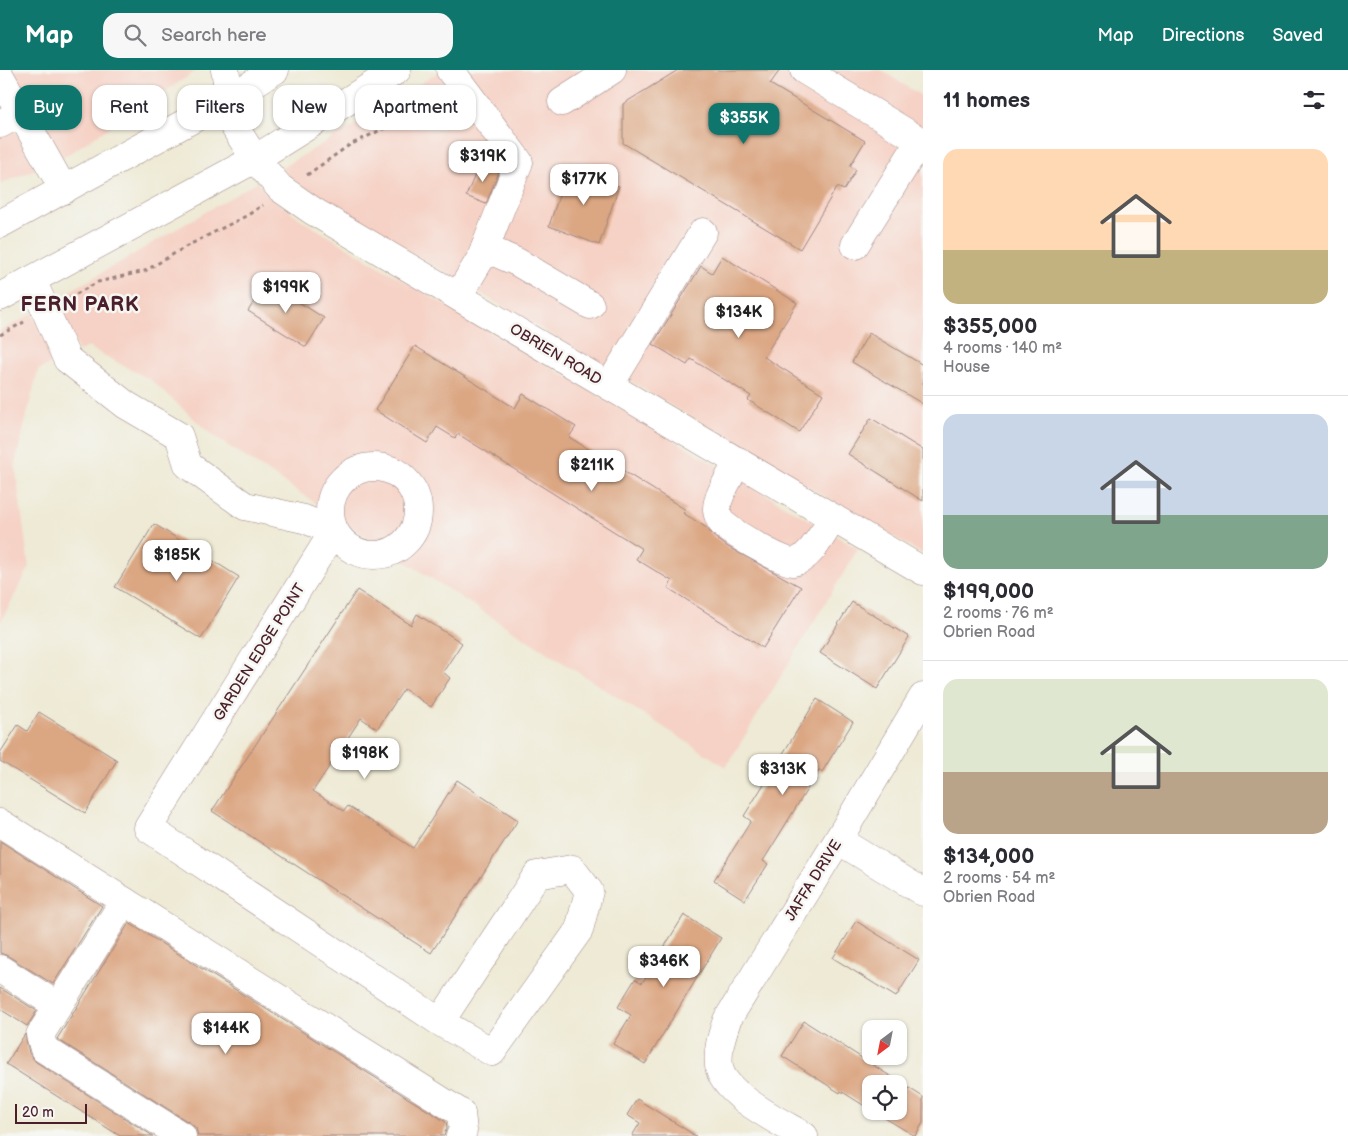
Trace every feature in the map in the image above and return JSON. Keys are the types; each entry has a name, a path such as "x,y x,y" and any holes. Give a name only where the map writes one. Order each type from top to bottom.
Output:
{"street":[{"path":"225,70 225,85"},
{"path":"251,85 275,70"},
{"path":"0,297 255,158 397,70"},
{"path":"562,102 612,70"},
{"path":"804,70 920,141 855,245"},
{"path":"0,76 10,118 64,190"},
{"path":"454,76 519,162 481,258 458,296"},
{"path":"0,224 177,128"},
{"name":"OBRIEN ROAD","path":"240,130 255,158 284,190 313,211 923,571"},
{"path":"609,386 703,232"},
{"path":"485,248 517,262 590,305"},
{"name":"GARDEN EDGE POINT","path":"32,280 67,359 126,405 179,436 188,465 244,506 304,519 334,531 148,828 440,1022 492,1052 579,930 589,891 572,869 537,875 440,1022"},
{"path":"738,461 717,504 717,512 722,523 770,553 783,560 794,562 803,557 813,549 833,518"},
{"name":"JAFFA DRIVE","path":"804,1136 749,1103 730,1088 719,1068 719,1042 727,1020 838,840 923,697"},
{"path":"0,823 460,1113 463,1132 460,1136"},
{"path":"838,840 923,892"},
{"path":"124,901 40,1035 44,1049 182,1136"},
{"path":"0,969 58,1006"}],"path":[{"path":"0,335 98,282 145,271 187,246 248,215 348,146 399,121 454,76"}],"shaded area":[{"path":"12,70 198,70 167,90 167,85 92,85 92,130 105,130 62,158 46,130 82,130 82,85 21,85"},
{"path":"442,70 881,70 923,97 923,554 321,199 289,177 281,168 355,125 355,130 476,130 476,85 418,85"},
{"path":"0,104 36,169 0,184"},
{"path":"257,182 270,197 306,223 858,549 726,767 213,436 151,380 88,347 79,351 55,300"},
{"path":"32,314 54,362 38,370 15,464 29,568 0,623 0,331"}],"building":[{"path":"678,70 780,70 770,84 865,141 850,166 856,170 844,190 837,187 800,249 623,143 623,104"},
{"path":"481,161 500,169 486,204 466,196"},
{"path":"568,168 619,186 599,245 549,226"},
{"path":"722,256 797,303 764,357 823,394 799,432 748,400 751,396 691,359 687,365 653,344 701,266 712,273"},
{"path":"267,282 324,318 306,347 248,311"},
{"path":"869,333 923,365 923,404 852,362"},
{"path":"415,346 515,408 523,394 576,427 569,437 686,510 683,513 707,528 713,536 728,547 801,587 763,648 668,588 672,581 636,559 642,549 458,434 455,438 437,427 427,443 375,410"},
{"path":"871,418 923,450 923,501 848,454"},
{"path":"154,524 239,577 201,639 115,587"},
{"path":"357,590 411,625 417,614 462,643 443,672 450,678 431,707 404,689 377,729 361,718 313,791 344,811 348,806 413,848 457,780 518,820 431,953 212,811"},
{"path":"852,602 909,637 877,689 820,653"},
{"path":"817,699 853,722 822,772 819,770 763,861 768,864 745,900 714,880 751,821 744,816"},
{"path":"39,712 117,760 85,813 0,761 0,753 18,725 27,731"},
{"path":"0,841 102,906 53,984 0,953"},
{"path":"684,915 721,938 645,1064 613,1044 631,1015 618,1007 635,979 642,983"},
{"path":"856,921 919,960 896,997 833,958"},
{"path":"129,923 446,1122 447,1127 444,1136 198,1136 196,1128 190,1123 57,1039"},
{"path":"0,988 37,1011 27,1026 0,1009"},
{"path":"804,1021 862,1058 862,1065 873,1065 889,1075 862,1075 862,1104 841,1091 840,1093 782,1056"},
{"path":"25,1034 29,1053 36,1062 153,1136 120,1136 6,1064"},
{"path":"907,1087 923,1097 923,1123 915,1136 888,1120 907,1120"},
{"path":"637,1099 696,1136 632,1136 640,1123 627,1115"}],"district":[{"name":"FERN PARK","path":"80,304"}]}
